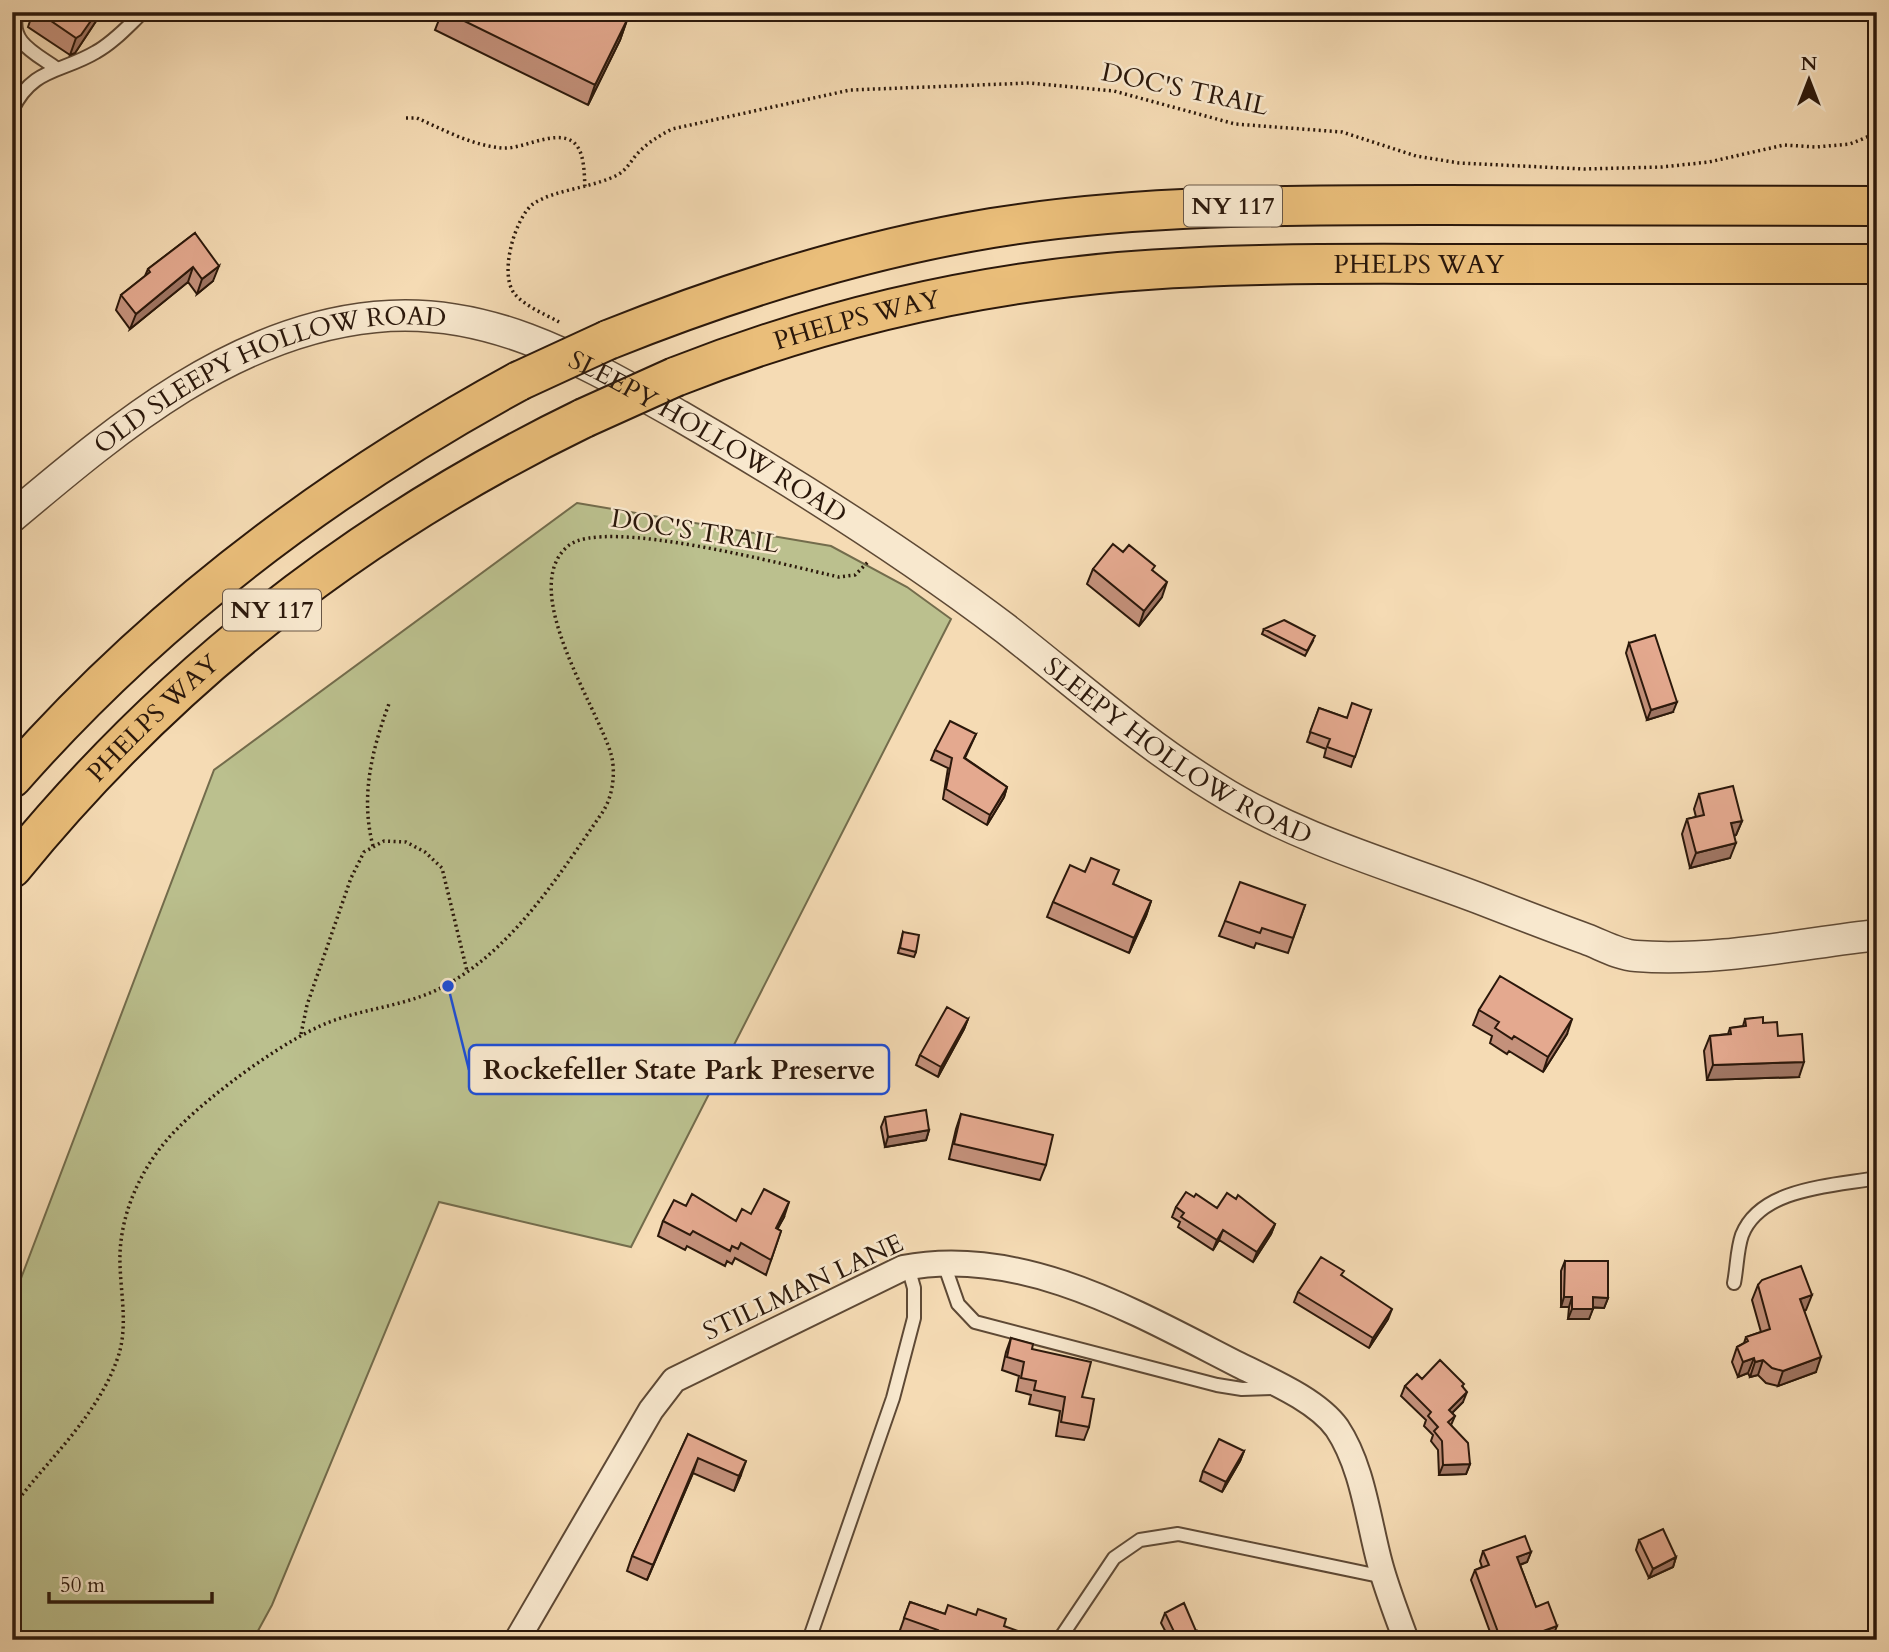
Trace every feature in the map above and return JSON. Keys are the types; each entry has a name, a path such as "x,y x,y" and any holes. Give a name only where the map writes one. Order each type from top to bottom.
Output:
{"main road":[{"name":"NY 117","path":"12,778 71,713 132,654 231,569 369,468 519,381 608,340 733,293 873,252 991,229 1099,215 1287,205 1877,205"},
{"name":"PHELPS WAY","path":"12,868 49,823 128,737 256,622 400,518 497,460 584,418 675,377 776,340 887,309 1001,287 1116,272 1288,264 1877,264"}],"street":[{"name":"OLD SLEEPY HOLLOW ROAD","path":"12,517 65,472 190,382 226,361 300,332 377,316 451,317 486,324 552,347"},
{"name":"SLEEPY HOLLOW ROAD","path":"552,347 616,379 718,438 883,542 1003,627 1161,752 1266,817 1630,956 1707,956 1877,935"},
{"name":"STILLMAN LANE","path":"517,1640 651,1410 674,1380 908,1267 943,1261 1054,1280 1122,1305 1298,1395 1335,1425 1351,1452 1384,1577 1406,1640"}],"lane":[{"path":"17,12 14,31 18,40 56,68"},
{"path":"12,110 29,84 56,68 96,53 143,12"},
{"path":"1734,1283 1742,1236 1759,1211 1786,1196 1877,1178"},
{"path":"943,1261 958,1304 965,1315 975,1322 1217,1385 1242,1389 1283,1388"},
{"path":"810,1640 888,1410 914,1318 914,1288 908,1267"},
{"path":"1059,1640 1114,1558 1140,1540 1178,1534 1384,1577"}],"path":[{"name":"DOC'S TRAIL","path":"406,118 417,118 481,145 506,148 562,138 574,142 581,152 585,187 604,182 624,172 651,141 672,129 850,90 901,86 1072,85 1114,91 1235,124 1342,132 1416,156 1459,163 1584,169 1709,162 1784,145 1850,144 1877,133"},
{"name":"DOC'S TRAIL","path":"12,1508 79,1425 110,1377 123,1338 119,1261 123,1227 132,1196 150,1164 178,1127 301,1034 335,1020 403,1002 446,985 489,955 535,906 607,807 614,779 612,756 560,634 551,587 559,555 571,543 580,539 615,534 668,541 839,577 855,575 864,570 873,556"},
{"path":"373,846 367,823 366,789 377,734 390,701"},
{"path":"301,1034 307,1005 351,878 364,852 384,841 406,842 425,852 442,868 467,971"}],"green space":[{"path":"577,503 831,546 907,587 951,619 631,1247 439,1202 272,1605 253,1640 12,1640 12,1302 214,770"}],"building":[{"path":"38,12 97,12 76,38"},
{"path":"446,12 611,12 627,20 595,85"},
{"path":"195,233 219,266 202,279 193,267 136,314 121,295 150,272 148,269"},
{"path":"1113,544 1123,552 1129,545 1155,566 1152,570 1167,582 1144,611 1093,569"},
{"path":"1284,620 1315,636 1307,651 1264,629"},
{"path":"1655,635 1677,702 1651,710 1629,643"},
{"path":"1352,703 1371,710 1355,757 1327,747 1330,739 1310,732 1319,708 1347,718"},
{"path":"950,721 976,734 964,758 1007,787 990,815 946,789 952,758 935,750"},
{"path":"1733,786 1742,821 1731,823 1736,843 1696,853 1687,819 1704,815 1699,794"},
{"path":"1091,858 1119,870 1113,884 1151,901 1134,938 1053,902 1070,865 1085,872"},
{"path":"1240,882 1305,905 1293,938 1262,928 1260,933 1225,921"},
{"path":"903,932 919,935 916,952 900,948"},
{"path":"1500,976 1572,1019 1548,1057 1514,1036 1512,1039 1495,1028 1499,1022 1479,1010"},
{"path":"947,1007 968,1019 941,1067 920,1055"},
{"path":"1763,1017 1763,1023 1777,1022 1778,1036 1802,1034 1804,1062 1713,1065 1710,1036 1731,1034 1730,1028 1746,1026 1745,1019"},
{"path":"926,1110 929,1130 888,1137 885,1117"},
{"path":"961,1114 1053,1135 1046,1165 954,1144"},
{"path":"764,1189 789,1202 776,1228 781,1231 771,1260 741,1243 738,1249 732,1246 730,1251 693,1231 690,1235 663,1221 674,1200 686,1206 692,1194 736,1221 742,1209 751,1214"},
{"path":"1186,1192 1194,1197 1196,1194 1217,1208 1227,1193 1236,1199 1238,1195 1275,1224 1257,1252 1223,1230 1217,1240 1181,1217 1184,1213 1176,1207"},
{"path":"1321,1257 1344,1271 1341,1275 1392,1309 1373,1338 1298,1292"},
{"path":"1565,1261 1608,1261 1608,1298 1593,1297 1593,1309 1572,1309 1572,1297 1564,1297"},
{"path":"1801,1266 1812,1295 1800,1299 1821,1357 1783,1371 1772,1368 1763,1360 1755,1362 1754,1358 1743,1362 1737,1347 1748,1341 1746,1337 1770,1329 1758,1285 1762,1280"},
{"path":"1011,1338 1033,1344 1032,1349 1091,1362 1082,1397 1094,1399 1089,1427 1061,1422 1065,1397 1034,1390 1036,1381 1021,1378 1024,1362 1007,1357"},
{"path":"1440,1360 1464,1384 1462,1386 1467,1392 1449,1410 1455,1416 1448,1422 1468,1443 1470,1464 1443,1465 1442,1441 1434,1431 1438,1427 1428,1416 1431,1412 1405,1386 1417,1374 1422,1379"},
{"path":"688,1434 746,1461 739,1476 698,1458 653,1565 632,1556"},
{"path":"1219,1439 1244,1451 1226,1482 1203,1471"},
{"path":"1663,1529 1676,1557 1653,1569 1639,1540"},
{"path":"1525,1536 1531,1552 1517,1557 1536,1607 1548,1602 1557,1626 1519,1640 1501,1640 1475,1570 1489,1565 1483,1551"},
{"path":"910,1602 945,1614 948,1605 976,1615 978,1609 1006,1619 1004,1626 1021,1632 1018,1640 934,1640 938,1630 904,1618"},
{"path":"1184,1603 1196,1631 1178,1640 1165,1613"}],"place":[{"name":"Rockefeller State Park Preserve","path":"448,986"}]}
